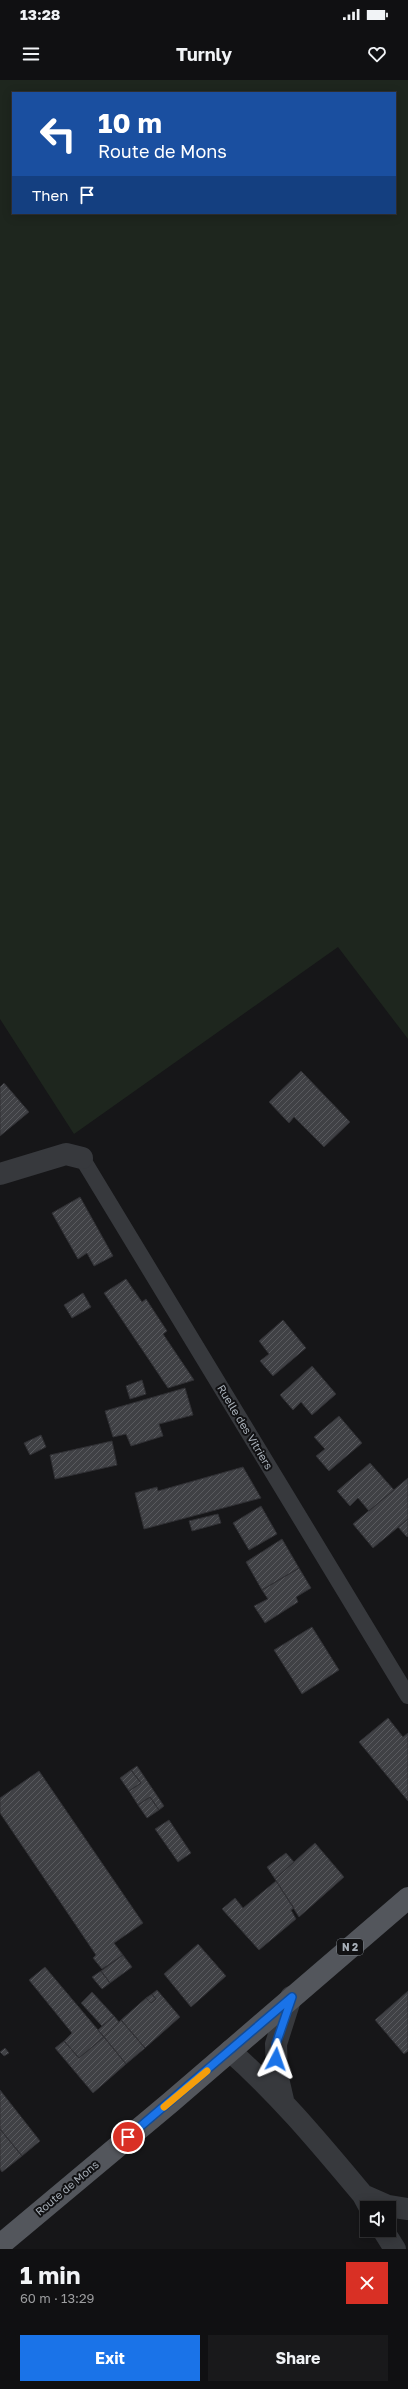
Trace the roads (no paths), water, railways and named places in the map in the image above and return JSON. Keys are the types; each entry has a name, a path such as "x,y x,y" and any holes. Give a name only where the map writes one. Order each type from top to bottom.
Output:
{"main road":[{"name":"Route de Mons","path":"0,2245 230,2051 408,1898"}],"street":[{"path":"0,1174 66,1154 82,1158"},
{"path":"283,2102 277,2074 276,2044 292,1997"},
{"path":"230,2051 261,2079 283,2102 366,2201"},
{"path":"396,2207 408,2209"},
{"path":"387,2237 395,2249"}],"lane":[{"name":"Ruelle des Vitriers","path":"82,1158 408,1696"}]}
